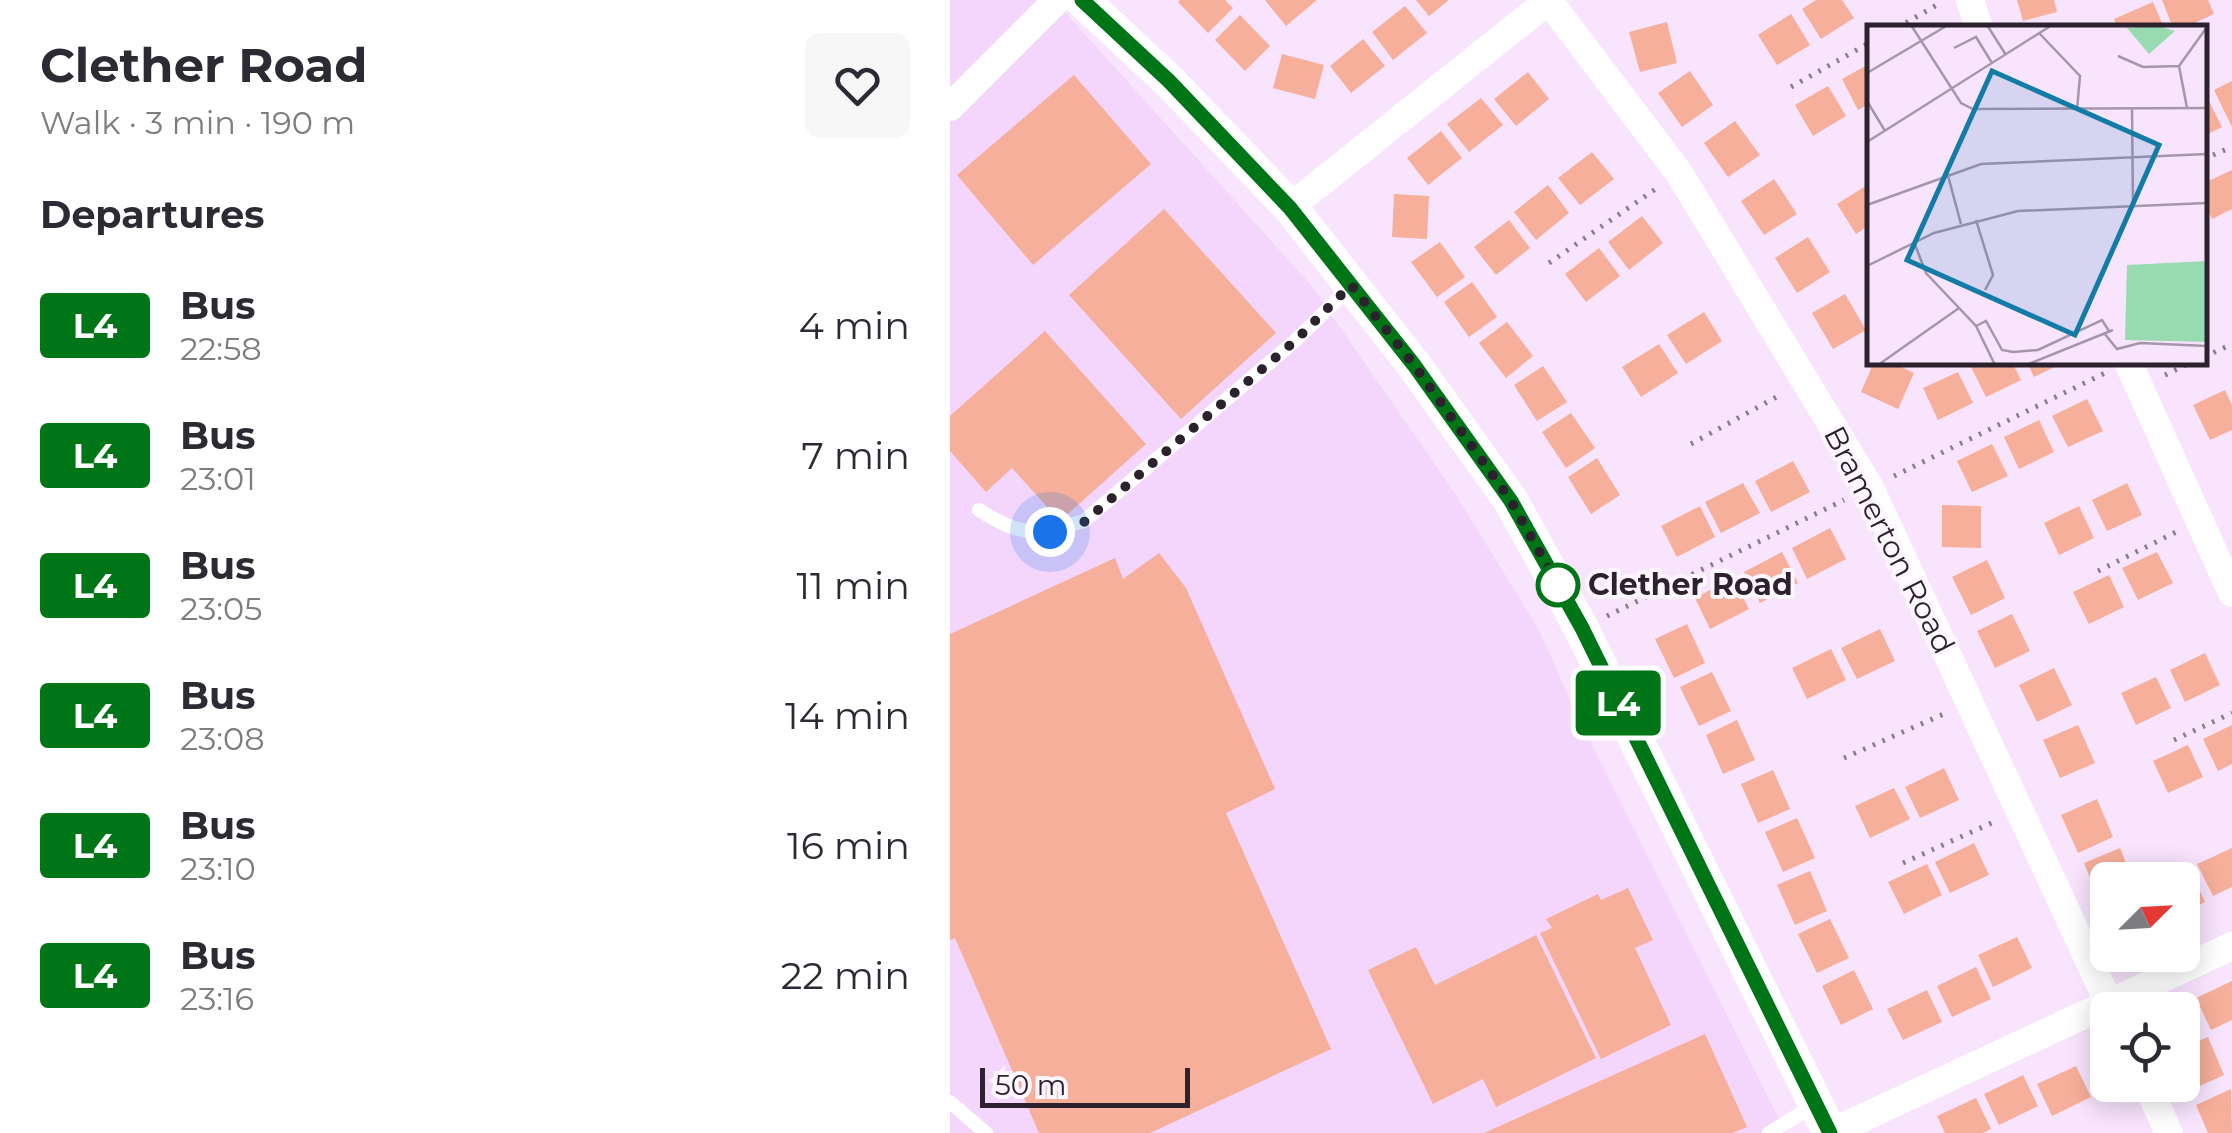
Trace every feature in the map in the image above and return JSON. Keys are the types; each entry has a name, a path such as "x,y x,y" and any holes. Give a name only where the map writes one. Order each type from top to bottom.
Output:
{"street":[{"path":"950,107 1057,0"},
{"path":"1082,0 1169,81 1290,208 1414,365 1511,501 1582,628 1825,1123 2090,1014"},
{"path":"1290,208 1548,0"},
{"name":"Bramerton Road","path":"1548,0 1679,173 1870,488 2104,992"},
{"path":"1970,0 1978,25"},
{"path":"2119,367 2230,582"},
{"path":"2138,992 2232,946"},
{"path":"2154,1102 2168,1133"}],"lane":[{"path":"979,510 1013,531 1050,532 1084,522 1296,340 1351,285"},
{"path":"950,1102 986,1133"},
{"path":"1769,1133 1825,1123"}],"path":[{"path":"1902,25 1946,0"},
{"path":"1792,87 1867,45"},
{"path":"2213,155 2232,148"},
{"path":"1549,263 1679,173"},
{"path":"2207,356 2232,344"},
{"path":"1582,628 2119,367"},
{"path":"1691,444 1806,382"},
{"path":"2098,572 2200,520"},
{"path":"1844,758 1969,703"},
{"path":"2174,740 2232,712"},
{"path":"1903,863 2021,810"}],"shaded area":[{"path":"950,0 1054,0 1311,285 1458,498 1540,632 1571,702 1786,1133 950,1133"}],"building":[{"path":"1180,0 1225,0 1233,8 1208,33"},
{"path":"1265,0 1317,0 1286,26"},
{"path":"1416,0 1449,0 1429,16"},
{"path":"1816,0 1842,0 1854,18 1821,39 1802,9"},
{"path":"2017,0 2054,0 2057,12 2023,21"},
{"path":"2162,0 2208,0 2214,14 2190,25 2172,25"},
{"path":"2153,2 2163,25 2117,25 2114,19"},
{"path":"1405,6 1427,33 1393,60 1372,32"},
{"path":"1791,14 1810,45 1777,65 1758,35"},
{"path":"1240,15 1270,46 1245,71 1215,40"},
{"path":"1667,22 1677,63 1640,72 1629,32"},
{"path":"1363,39 1385,66 1351,93 1330,66"},
{"path":"1282,54 1324,65 1315,99 1273,88"},
{"path":"1867,65 1867,105 1858,110 1842,79"},
{"path":"1690,71 1713,105 1682,127 1658,93"},
{"path":"1528,72 1549,99 1516,126 1494,99"},
{"path":"1074,75 1151,164 1033,265 957,175"},
{"path":"2232,81 2232,127 2214,90"},
{"path":"1828,86 1846,116 1813,136 1795,105"},
{"path":"2207,97 2222,127 2207,134"},
{"path":"1481,98 1503,125 1469,152 1447,124"},
{"path":"1735,121 1760,155 1728,177 1704,143"},
{"path":"1441,131 1462,158 1428,185 1407,158"},
{"path":"1592,152 1614,179 1580,205 1558,178"},
{"path":"2232,170 2232,209 2212,219 2207,208 2207,182"},
{"path":"1774,179 1797,214 1764,235 1741,201"},
{"path":"1548,185 1569,213 1536,240 1514,212"},
{"path":"1867,185 1867,226 1856,234 1837,204"},
{"path":"1394,194 1429,196 1427,239 1392,237"},
{"path":"1164,209 1276,333 1181,419 1069,295"},
{"path":"1642,216 1663,243 1629,270 1608,242"},
{"path":"1509,220 1530,248 1496,275 1474,247"},
{"path":"1808,237 1830,272 1797,293 1775,258"},
{"path":"1440,242 1465,277 1437,297 1411,262"},
{"path":"1599,248 1620,276 1586,302 1565,274"},
{"path":"1472,282 1497,317 1469,337 1444,302"},
{"path":"1845,294 1866,330 1833,349 1812,313"},
{"path":"1704,312 1722,341 1686,364 1667,335"},
{"path":"1507,322 1533,356 1506,378 1479,343"},
{"path":"1045,331 1146,444 1060,521 1012,468 986,492 950,451 950,416"},
{"path":"1659,344 1678,373 1641,397 1622,367"},
{"path":"1873,365 1897,365 1914,373 1898,409 1861,392"},
{"path":"1970,365 2014,365 2021,380 1986,397"},
{"path":"2028,365 2059,365 2034,377"},
{"path":"1543,366 1567,402 1537,421 1514,385"},
{"path":"1958,372 1973,403 1938,420 1923,388"},
{"path":"2225,390 2232,405 2232,430 2210,440 2193,405"},
{"path":"2087,399 2103,431 2068,447 2052,416"},
{"path":"1571,413 1595,448 1566,468 1542,432"},
{"path":"2039,420 2054,452 2019,469 2004,437"},
{"path":"1992,444 2008,476 1972,492 1957,461"},
{"path":"1597,458 1620,495 1591,514 1568,477"},
{"path":"1793,461 1810,492 1771,512 1755,481"},
{"path":"1743,483 1760,513 1721,533 1705,502"},
{"path":"2127,483 2142,515 2107,531 2092,500"},
{"path":"1942,505 1981,506 1981,548 1942,547"},
{"path":"1700,506 1715,537 1677,557 1661,526"},
{"path":"2079,506 2094,538 2059,555 2044,523"},
{"path":"1830,528 1846,559 1807,579 1792,548"},
{"path":"1782,552 1798,583 1760,603 1744,572"},
{"path":"2157,552 2173,583 2138,600 2122,568"},
{"path":"1159,553 1186,588 1275,789 1226,813 1331,1049 1150,1133 1039,1133 955,938 950,940 950,634 1115,558 1123,579"},
{"path":"1987,560 2005,598 1971,615 1952,577"},
{"path":"2109,575 2124,607 2089,624 2073,592"},
{"path":"1733,578 1749,609 1710,629 1695,598"},
{"path":"2012,614 2030,651 1995,668 1977,631"},
{"path":"1687,624 1705,663 1674,678 1655,639"},
{"path":"1880,629 1895,661 1857,679 1841,648"},
{"path":"1831,649 1846,680 1807,699 1792,668"},
{"path":"2205,653 2220,685 2185,702 2170,670"},
{"path":"2054,668 2072,705 2037,722 2019,685"},
{"path":"1712,672 1731,711 1699,726 1680,687"},
{"path":"2156,677 2171,708 2136,725 2121,693"},
{"path":"1737,720 1755,760 1723,774 1706,735"},
{"path":"2078,725 2095,763 2060,778 2043,740"},
{"path":"2232,725 2232,764 2218,771 2203,739"},
{"path":"2188,745 2203,777 2168,793 2153,761"},
{"path":"1944,768 1959,800 1920,818 1905,787"},
{"path":"1773,770 1790,809 1758,823 1741,784"},
{"path":"1894,788 1910,819 1870,838 1855,806"},
{"path":"2097,799 2113,837 2078,853 2061,815"},
{"path":"1797,818 1815,858 1783,872 1765,832"},
{"path":"1974,843 1989,875 1950,893 1935,862"},
{"path":"2120,848 2126,862 2090,862 2090,878 2084,863"},
{"path":"2232,848 2232,887 2213,896 2200,863"},
{"path":"1927,864 1942,895 1904,914 1888,882"},
{"path":"1810,871 1827,911 1795,925 1777,885"},
{"path":"1628,888 1653,940 1635,948 1671,1025 1601,1059 1540,933 1552,928 1546,919 1598,894 1601,900"},
{"path":"1830,919 1849,958 1817,973 1798,934"},
{"path":"1536,935 1596,1058 1496,1107 1483,1079 1433,1104 1368,970 1416,947 1435,985"},
{"path":"2017,937 2032,968 1993,987 1978,955"},
{"path":"1976,967 1991,999 1952,1017 1937,986"},
{"path":"1854,970 1873,1009 1841,1025 1822,986"},
{"path":"2232,981 2232,1020 2211,1030 2200,1007 2200,996"},
{"path":"1927,990 1942,1022 1903,1040 1887,1009"},
{"path":"1705,1034 1747,1127 1732,1133 1484,1133"},
{"path":"2208,1037 2224,1075 2200,1086 2200,1040"},
{"path":"2076,1066 2090,1097 2052,1116 2037,1084"},
{"path":"2023,1075 2038,1106 1999,1125 1984,1094"},
{"path":"2231,1089 2232,1133 2208,1133 2196,1105"},
{"path":"1976,1098 1991,1129 1983,1133 1945,1133 1937,1116"}],"bus line":[{"name":"L4","path":"1082,0 1169,81 1290,208 1414,365 1511,501 1582,628 1830,1133"}],"place":[{"name":"Clether Road","path":"1558,585"}],"route":[{"path":"1050,532 1084,522 1296,340 1351,285 1414,365 1511,501 1564,596 1558,585"}]}
